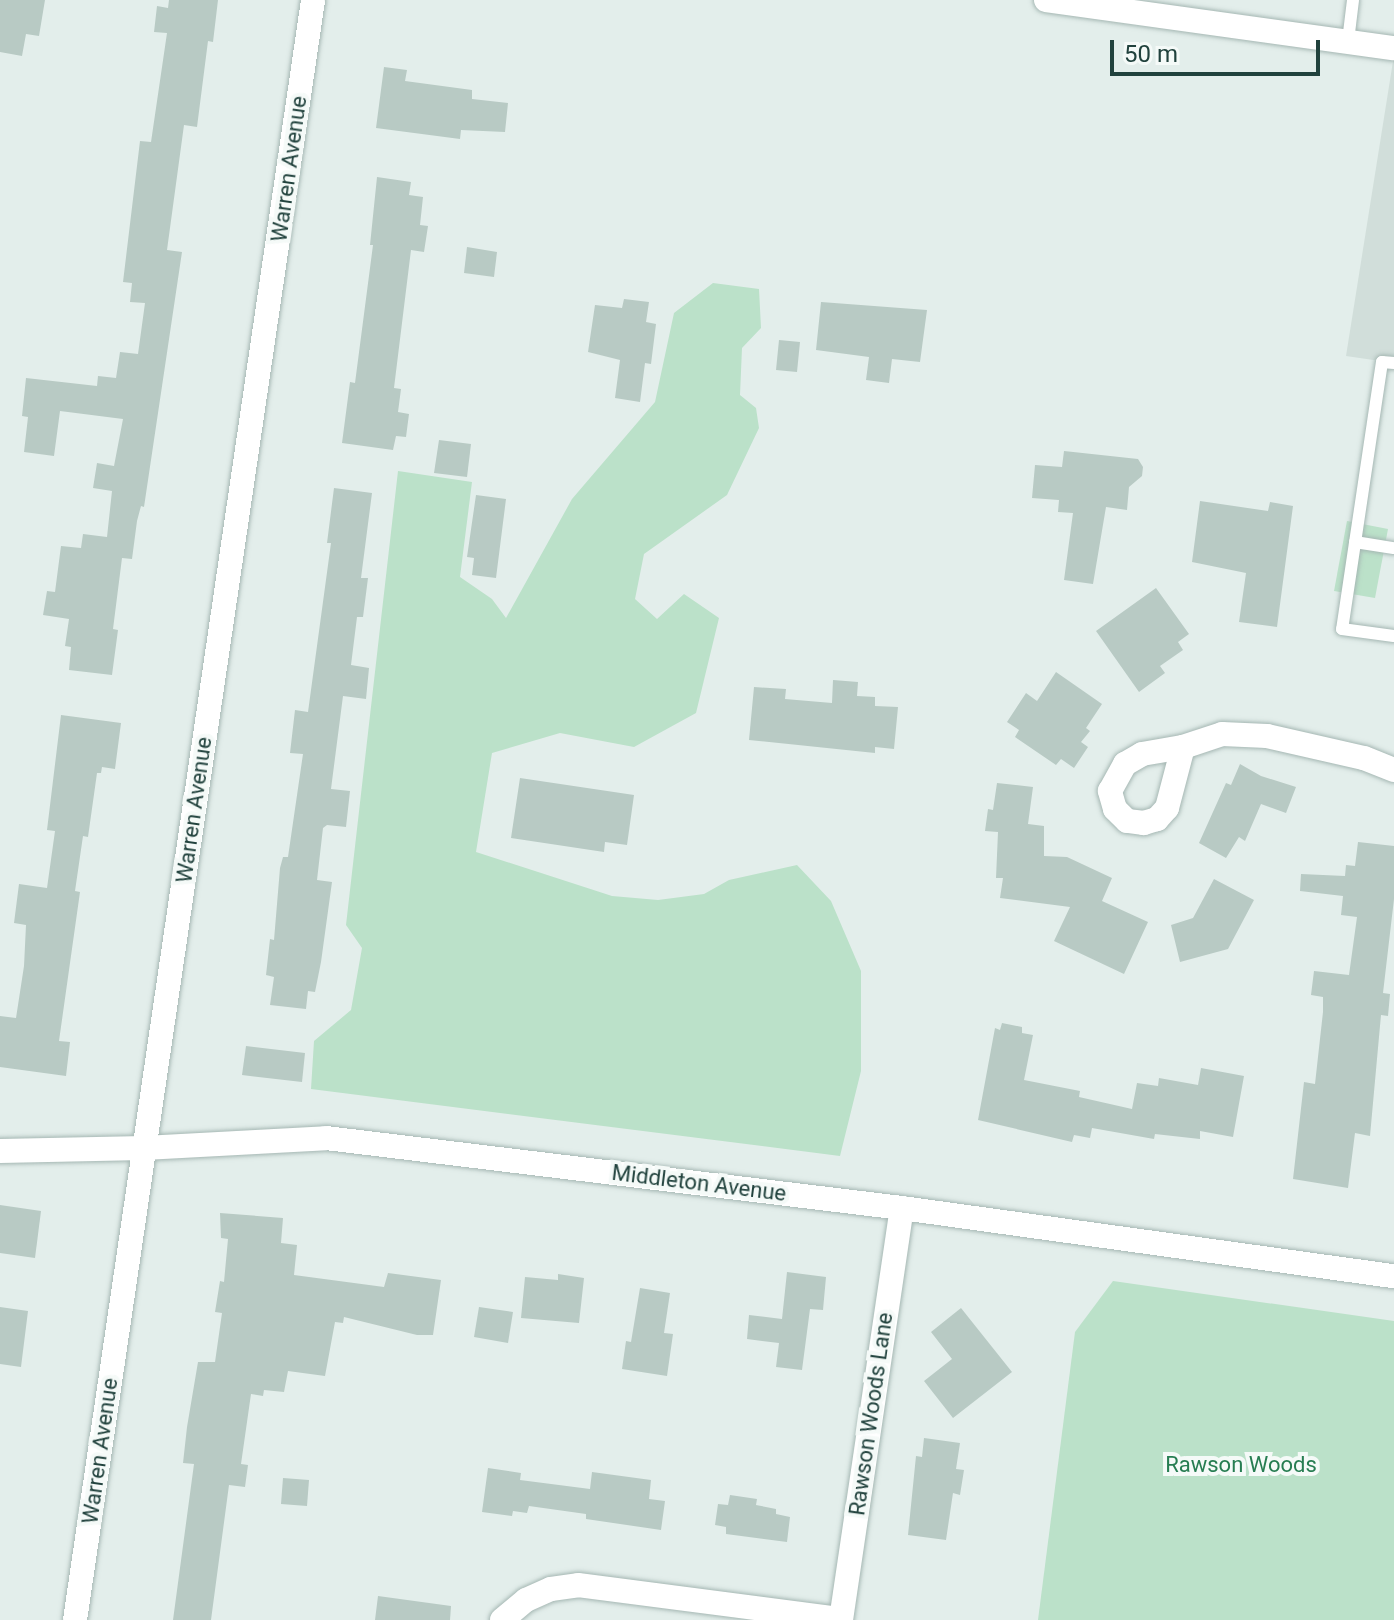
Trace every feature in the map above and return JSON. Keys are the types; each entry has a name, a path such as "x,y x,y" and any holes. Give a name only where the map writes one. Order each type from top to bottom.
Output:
{"street":[{"name":"Warren Avenue","path":"75,1620 313,0"},
{"path":"1048,0 1394,48"},
{"path":"1183,747 1222,734 1267,736 1364,758 1394,770"},
{"name":"Middleton Avenue","path":"0,1151 144,1148 326,1138 902,1208 1394,1276"},
{"name":"Rawson Woods Lane","path":"841,1620 902,1208"},
{"path":"502,1620 526,1600 551,1589 578,1585 841,1620"}],"lane":[{"path":"1348,41 1353,0"},
{"path":"1394,363 1382,362 1342,629 1394,636"},
{"path":"1355,542 1394,548"}],"shaded area":[{"path":"1394,55 1394,363 1346,356"}],"green space":[{"path":"713,283 759,289 761,328 742,348 740,395 756,408 759,428 727,495 644,554 635,599 657,619 684,594 719,618 696,713 634,747 560,733 492,753 476,852 612,896 658,900 704,894 729,880 797,865 831,901 861,971 861,1071 840,1156 311,1089 314,1041 351,1010 362,948 346,925 398,471 472,482 460,577 492,599 506,618 572,499 655,402 674,313"},
{"path":"1347,521 1388,529 1375,598 1334,591"},
{"name":"Rawson Woods","path":"1113,1281 1394,1321 1394,1620 1038,1620 1075,1332"}],"building":[{"path":"0,0 45,0 39,36 26,34 22,56 0,52"},
{"path":"169,0 218,0 213,42 208,41 197,127 184,125 167,250 182,252 144,507 141,506 137,521 132,559 122,558 113,629 118,630 112,675 69,670 71,647 65,646 69,619 43,615 47,591 55,592 61,546 81,548 83,534 107,537 112,491 93,488 97,463 114,466 123,419 60,411 54,456 24,452 28,417 22,416 26,378 97,386 98,376 116,378 120,352 138,354 145,303 130,302 132,283 123,282 140,141 151,142 167,33 154,32 157,6 168,8"},
{"path":"384,67 407,70 405,81 472,90 472,99 508,103 505,132 461,130 460,139 376,128"},
{"path":"377,177 411,182 409,195 423,197 420,225 428,226 424,252 411,250 394,388 401,389 398,412 409,414 406,437 396,436 393,450 342,443 350,382 355,383 373,245 370,245"},
{"path":"467,247 497,252 494,277 464,273"},
{"path":"624,299 649,302 646,322 656,324 651,364 645,363 640,402 615,398 620,360 588,352 595,305 622,308"},
{"path":"821,302 927,310 920,362 892,359 889,383 866,380 869,357 816,350"},
{"path":"779,340 800,342 797,372 776,370"},
{"path":"439,440 471,444 467,477 434,473"},
{"path":"1064,451 1138,459 1143,467 1142,476 1129,487 1127,510 1106,507 1093,584 1064,580 1073,513 1058,512 1059,500 1032,498 1035,465 1062,467"},
{"path":"334,488 372,493 361,578 368,578 363,617 357,617 351,665 369,668 366,699 343,696 331,789 350,791 346,827 327,825 323,828 317,880 332,882 315,992 308,991 306,1009 270,1005 274,977 266,975 270,939 274,940 280,868 283,857 288,857 303,754 290,753 295,710 308,712 331,543 327,543"},
{"path":"476,495 506,499 496,578 472,575 474,558 467,557"},
{"path":"1200,501 1268,511 1270,502 1293,506 1277,627 1239,622 1246,573 1192,562"},
{"path":"1156,588 1189,634 1178,642 1183,650 1160,666 1165,673 1139,692 1096,631"},
{"path":"1056,672 1102,704 1086,728 1090,731 1081,742 1088,747 1074,768 1061,759 1056,765 1015,737 1019,730 1007,722 1026,693 1037,701"},
{"path":"833,680 858,682 857,696 875,697 875,706 898,707 894,749 875,747 875,753 749,740 754,687 786,689 785,699 832,703"},
{"path":"61,715 121,723 115,769 102,767 101,773 97,773 88,837 83,836 75,891 80,892 59,1041 70,1042 66,1076 0,1067 0,1016 16,1018 24,966 26,925 14,923 19,884 47,888 55,831 47,830"},
{"path":"1240,764 1261,776 1296,787 1286,813 1261,804 1245,841 1239,837 1226,858 1199,843 1226,783 1231,785"},
{"path":"520,778 634,795 627,845 605,842 604,852 511,838"},
{"path":"997,783 1033,787 1028,824 1044,826 1044,856 1067,857 1112,878 1102,901 1148,922 1124,974 1054,941 1070,907 1000,898 1003,878 996,878 998,832 985,831 988,809 993,810"},
{"path":"1358,842 1394,846 1394,899 1383,993 1390,994 1388,1016 1381,1015 1370,1136 1355,1133 1348,1188 1293,1179 1304,1082 1315,1084 1323,1012 1323,997 1311,995 1314,971 1349,975 1357,917 1341,915 1343,896 1300,891 1301,874 1345,876 1346,865 1355,866"},
{"path":"1214,879 1254,900 1228,949 1180,962 1171,925 1193,918"},
{"path":"1002,1023 1022,1027 1022,1033 1033,1035 1024,1080 1080,1091 1079,1097 1132,1109 1137,1083 1158,1086 1159,1078 1198,1085 1201,1068 1244,1076 1233,1137 1200,1131 1200,1139 1155,1134 1154,1139 1092,1128 1090,1138 1074,1135 1072,1142 978,1120 995,1028 1000,1030"},
{"path":"246,1046 305,1053 302,1082 242,1075"},
{"path":"0,1205 41,1211 35,1258 0,1253"},
{"path":"220,1213 283,1218 281,1243 297,1245 294,1275 384,1287 388,1273 441,1280 433,1335 417,1335 344,1317 343,1323 335,1322 325,1376 288,1371 284,1392 264,1390 263,1396 251,1394 241,1464 248,1465 245,1487 229,1485 211,1620 173,1620 194,1464 183,1463 187,1427 198,1362 215,1362 222,1313 215,1312 220,1281 224,1282 228,1239 221,1238"},
{"path":"787,1272 826,1277 823,1310 810,1309 802,1370 776,1367 779,1343 747,1339 749,1315 782,1319"},
{"path":"558,1274 584,1278 579,1323 521,1318 525,1277 558,1280"},
{"path":"640,1288 670,1293 664,1333 673,1334 667,1376 622,1369 626,1341 631,1342"},
{"path":"0,1307 28,1311 21,1367 0,1364"},
{"path":"479,1307 513,1312 508,1343 474,1337"},
{"path":"961,1308 1012,1372 953,1418 924,1381 952,1359 931,1332"},
{"path":"924,1438 960,1443 956,1469 964,1470 960,1495 953,1493 946,1540 908,1535 916,1456 922,1457"},
{"path":"488,1468 521,1473 520,1480 590,1489 592,1472 651,1480 649,1499 665,1501 661,1530 586,1519 586,1514 529,1506 527,1513 513,1511 512,1516 482,1512"},
{"path":"283,1478 309,1480 307,1506 281,1504"},
{"path":"730,1495 757,1499 756,1505 776,1509 776,1514 790,1517 787,1542 726,1534 726,1527 715,1525 718,1504 728,1505"},
{"path":"378,1596 451,1606 450,1620 375,1620"}]}
